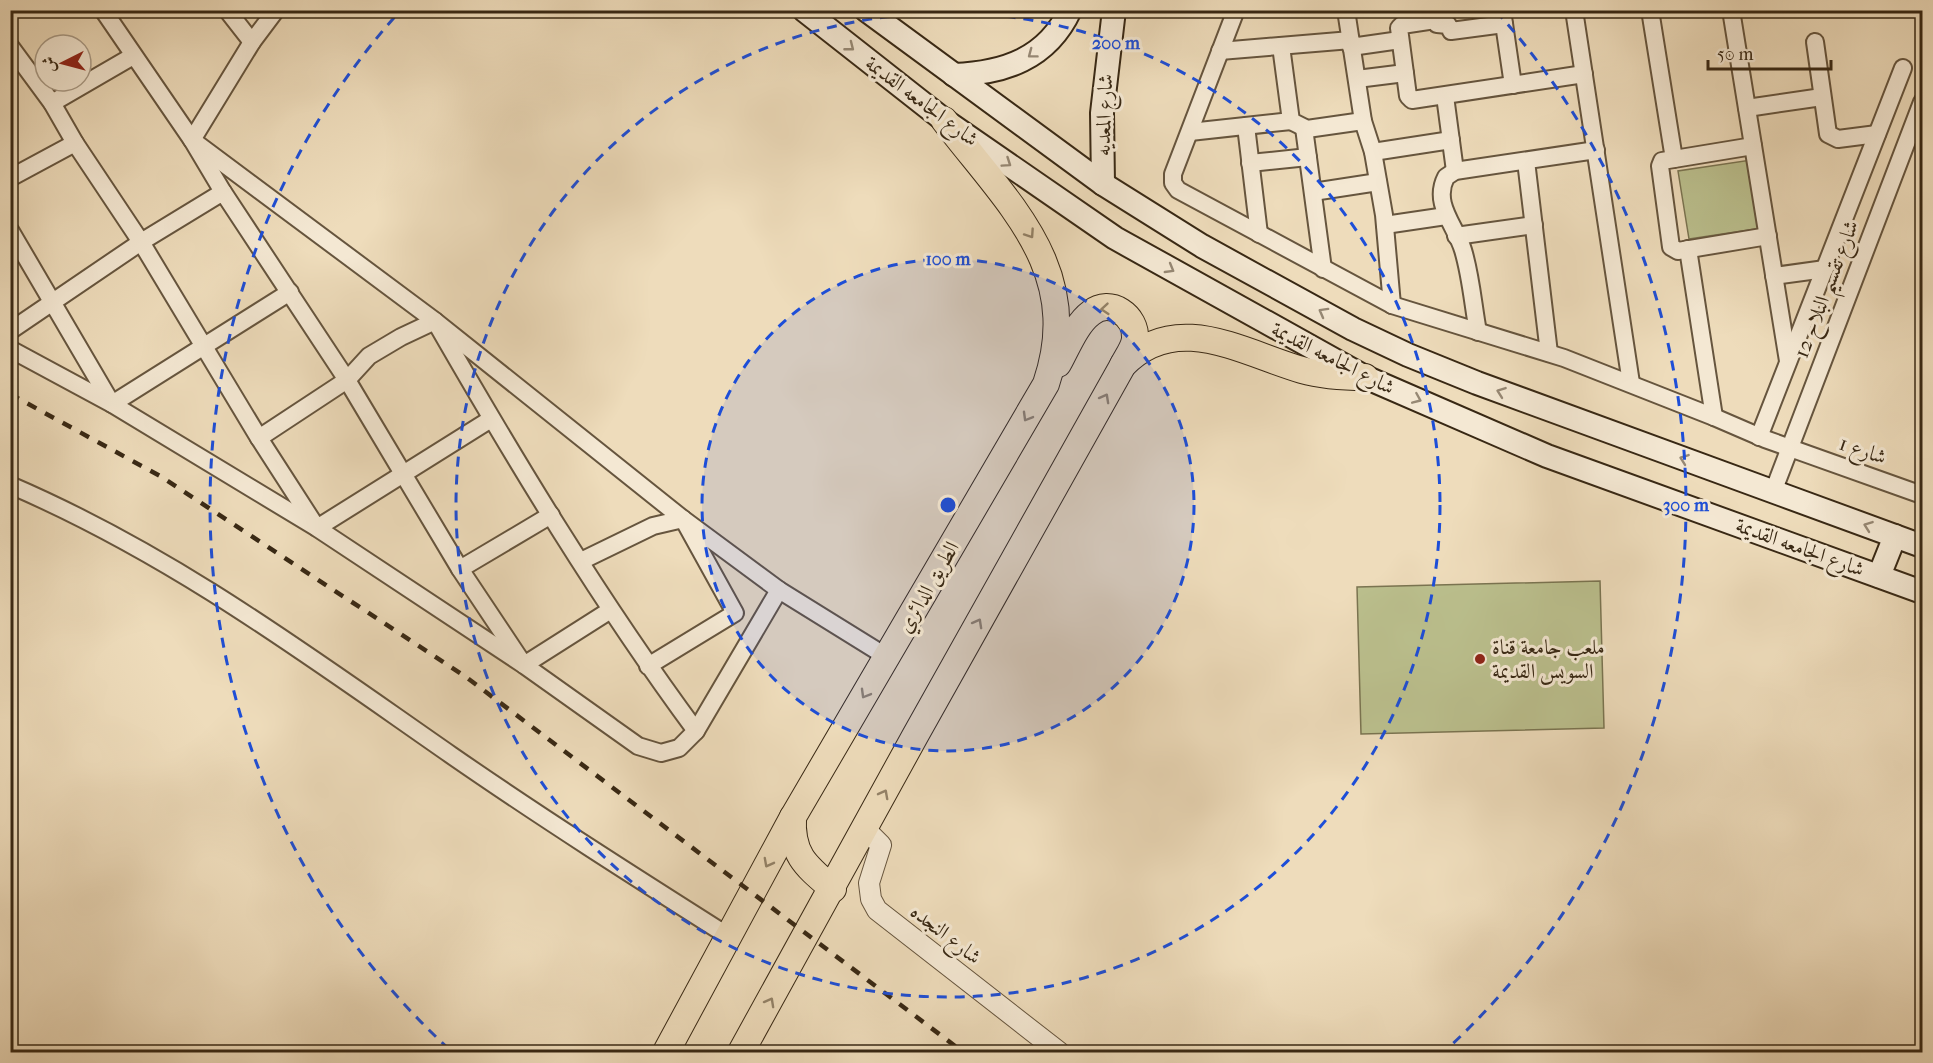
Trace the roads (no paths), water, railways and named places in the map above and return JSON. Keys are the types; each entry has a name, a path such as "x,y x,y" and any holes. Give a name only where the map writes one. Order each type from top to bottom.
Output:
{"main road":[{"name":"شارع الجامعه القديمة","path":"804,10 944,120 1115,238 1365,377 1547,456 1923,592"},
{"name":"شارع الجامعه القديمة","path":"866,10 1103,184 1202,246 1353,329 1408,355 1923,546"},
{"path":"954,75 989,74 1021,62 1048,41 1070,10"},
{"name":"شارع المعديه","path":"1103,184 1102,113 1114,10"},
{"name":"الطريق الدائري","path":"666,1053 793,817 1046,384 1055,351 1057,316 1046,264 1031,234 944,120"},
{"path":"741,1053 1123,365 1135,341 1134,328 1123,313 1105,307 1092,311 1083,321 1046,384"},
{"path":"1123,365 1142,349 1154,343 1189,336 1315,373 1365,377"},
{"path":"1880,576 1895,536"},
{"path":"793,817 792,834 796,851 805,866 832,889"}],"street":[{"path":"103,10 192,140 223,192 347,380 459,569 524,665"},
{"path":"227,10 252,42"},
{"path":"192,140 252,42 276,10"},
{"name":"شارع 1","path":"1236,10 1173,174 1176,186 1259,234 1392,305 1549,353 1631,383 1759,437 1923,495"},
{"path":"1346,10 1363,121 1372,152 1385,225 1392,305"},
{"path":"1574,10 1631,383"},
{"path":"1650,10 1674,159"},
{"path":"1731,10 1788,362"},
{"path":"1513,86 1503,17 1451,31 1448,25 1438,25 1435,15 1401,26 1400,40 1410,99 1444,96 1513,86 1584,74"},
{"path":"1220,51 1400,40"},
{"path":"1815,42 1827,131 1831,137 1838,139 1877,134"},
{"path":"10,46 52,103 75,143 141,242 259,438 317,528"},
{"path":"1281,46 1298,124 1308,157 1323,269"},
{"path":"52,103 133,56"},
{"path":"1759,437 1903,68"},
{"path":"1357,79 1405,73"},
{"path":"1444,96 1455,171"},
{"path":"1747,108 1822,97"},
{"name":"شارع تقسيم البلاح 12","path":"1773,492 1788,447 1923,102"},
{"path":"1190,132 1246,126 1363,121"},
{"path":"1246,126 1259,234"},
{"path":"192,140 435,321 683,519 779,590 887,657"},
{"path":"1372,152 1451,140"},
{"path":"10,178 75,143"},
{"path":"1753,146 1674,159 1660,164 1671,247 1675,251 1768,236"},
{"path":"1478,332 1463,250 1446,216 1443,182 1450,173 1455,171 1596,150"},
{"path":"1250,163 1308,157"},
{"path":"1526,161 1549,353"},
{"path":"1313,192 1378,182"},
{"path":"10,331 141,242 223,192"},
{"path":"1385,225 1446,216"},
{"path":"1456,236 1534,225"},
{"path":"14,242 55,302 112,404"},
{"path":"1688,249 1714,417"},
{"path":"1774,276 1825,269"},
{"path":"112,404 290,292"},
{"path":"259,438 347,380 369,356 435,321"},
{"path":"435,321 491,419 581,561 609,611 696,731"},
{"path":"10,349 112,404 317,528 524,665 638,746 661,753 679,748 696,731 779,590"},
{"path":"317,528 491,419"},
{"path":"10,485 106,529 219,595 504,792 728,936"},
{"path":"459,569 551,515"},
{"path":"581,561 653,526 683,519"},
{"path":"683,519 735,613 758,626"},
{"path":"524,665 609,611"},
{"path":"648,666 735,613"},
{"name":"شارع النجده","path":"865,829 881,845 869,883 871,899 877,910 1059,1053"}],"railway":[{"path":"10,394 160,476 466,677 963,1052"}],"place":[{"name":"ملعب جامعة قناة السويس القديمة","path":"1480,659"}]}
